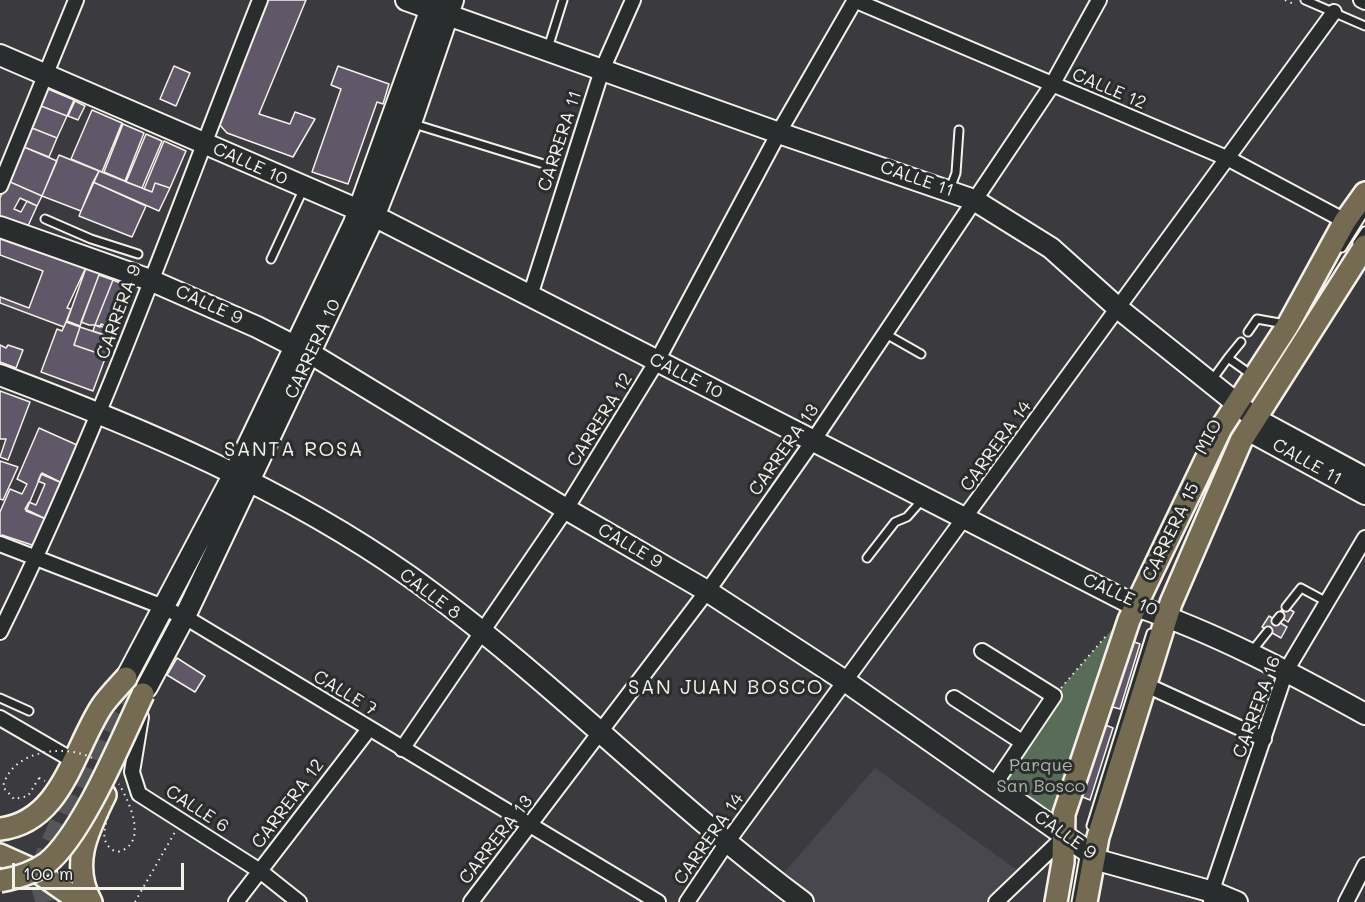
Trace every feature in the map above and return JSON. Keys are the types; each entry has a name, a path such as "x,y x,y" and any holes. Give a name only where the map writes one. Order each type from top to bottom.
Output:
{"main road":[{"name":"CALLE 11","path":"406,0 441,6 547,51 779,133 950,189 974,200 1051,248 1119,309 1210,382 1247,416 1365,494"},
{"name":"CARRERA 10","path":"145,691 184,617 242,479 411,123 441,6"},
{"name":"CARRERA 10","path":"367,214 441,6"},
{"name":"CALLE 10","path":"0,55 367,214 964,519 1251,653 1365,714"},
{"name":"CARRERA 15","path":"1056,902 1144,684 1154,609 1240,441 1254,377 1288,325 1345,221 1365,193"},
{"name":"CALLE 9","path":"0,227 88,248 150,280 304,350 566,510 707,591 845,681 1080,845 1212,897 1237,902"},
{"name":"CARRERA 15","path":"1086,902 1080,845 1064,814 1154,609 1221,428 1247,416 1365,246"},
{"name":"CALLE 8","path":"0,375 100,413 242,479 364,547 409,576 601,732 803,902"},
{"name":"CALLE 11","path":"1247,416 1365,478"},
{"name":"CARRERA 10","path":"123,683 164,607 242,479"},
{"path":"0,829 22,823 42,810 74,761 102,707 123,683"},
{"path":"91,902 81,873 84,844 141,717 145,691"},
{"path":"0,881 37,869 52,858 66,842 95,792 145,691"},
{"path":"0,855 38,872 81,902"}],"street":[{"path":"0,186 76,0"},
{"name":"CARRERA 9","path":"0,632 37,557 100,413 260,0"},
{"name":"CARRERA 11","path":"530,296 602,70 633,0"},
{"name":"CALLE 12","path":"855,0 1229,159 1345,221"},
{"name":"CARRERA 12","path":"402,749 566,510 657,361 779,133 855,0"},
{"name":"CARRERA 13","path":"471,902 707,591 813,441 1052,85 1099,0"},
{"name":"CARRERA 14","path":"687,902 728,841 1229,159 1334,12"},
{"name":"CARRERA 16","path":"1212,897 1286,671 1365,538"},
{"name":"CALLE 7","path":"0,544 164,607 184,617 658,902"},
{"path":"982,651 1054,696 994,785"},
{"path":"1144,684 1264,739"},
{"path":"954,698 1022,742"},
{"name":"CALLE 6","path":"141,717 132,772 139,794 260,871 299,902"},
{"path":"0,718 74,761"},
{"name":"CARRERA 12","path":"236,902 369,729"},
{"path":"996,902 1080,845"},
{"path":"1346,902 1365,865"}],"lane":[{"path":"547,51 563,0"},
{"path":"1305,0 1365,26"},
{"path":"411,123 547,165"},
{"path":"950,189 956,173 959,130"},
{"path":"272,259 304,188"},
{"path":"1338,254 1365,212"},
{"path":"45,219 88,248 138,254"},
{"name":"MIO","path":"1247,416 1365,231"},
{"name":"MIO","path":"1247,416 1326,274"},
{"path":"1248,332 1257,320 1288,325"},
{"path":"884,333 921,354"},
{"path":"1210,382 1241,342"},
{"path":"1228,358 1254,377"},
{"path":"867,558 895,522 907,517 924,498"},
{"path":"1287,607 1301,588 1327,602"},
{"path":"1090,831 1154,609"},
{"path":"1251,653 1268,631"},
{"path":"0,698 29,711"},
{"path":"1063,902 1080,845"},
{"path":"1076,902 1080,845"}],"path":[{"path":"1054,696 1107,635"},
{"path":"135,902 182,820"}],"shaded area":[{"path":"875,768 1024,875 996,902 803,902 776,882"}],"green space":[{"name":"Parque San Bosco","path":"1122,618 1065,836 994,785 1054,696"}],"building":[{"path":"266,0 306,0 259,114 290,124 295,112 315,119 293,157 227,133 219,124"},
{"path":"174,66 190,73 176,106 160,99"},
{"path":"338,66 389,84 383,104 377,102 348,184 312,172 341,89 331,85"},
{"path":"48,89 74,100 67,116 41,106"},
{"path":"75,101 85,106 78,120 68,116"},
{"path":"41,106 67,116 57,138 32,128"},
{"path":"92,110 122,123 102,172 71,159"},
{"path":"123,124 144,133 125,181 104,172"},
{"path":"32,128 57,138 49,157 24,147"},
{"path":"146,134 162,141 142,188 126,182"},
{"path":"164,141 186,151 170,188 155,183 152,192 144,189"},
{"path":"24,147 57,161 42,196 8,181"},
{"path":"59,155 99,171 81,211 42,196"},
{"path":"99,171 152,192 155,183 170,188 159,211 93,182"},
{"path":"8,181 42,196 27,228 0,218 0,198","holes":["20,198 27,201 21,212 14,209"]},
{"path":"93,182 146,206 132,237 79,216"},
{"path":"0,233 87,265 67,308 71,309 64,327 0,303 0,297 29,308 43,271 0,255"},
{"path":"86,268 100,272 80,326 67,321"},
{"path":"99,275 113,280 95,325 89,325 81,322"},
{"path":"113,280 132,288 116,330 95,325"},
{"path":"66,322 80,327 74,345 106,356 93,391 41,372 57,329 62,331"},
{"path":"101,324 116,330 113,338 93,331 95,325 100,327"},
{"path":"80,327 113,338 106,356 74,345"},
{"path":"0,345 23,350 16,368 0,362"},
{"path":"0,391 30,402 8,460 0,457 6,439 0,439"},
{"path":"39,428 77,445 62,483 42,473 26,511 46,519 35,546 2,535 0,537 0,512 10,489 22,494 27,484 17,479"},
{"path":"0,461 18,467 3,500 0,499"},
{"path":"41,474 62,483 46,519 25,509 29,502 36,505 45,484 38,481"},
{"path":"1284,606 1294,612 1288,622 1278,615"},
{"path":"1269,616 1287,627 1281,638 1262,627"},
{"path":"1129,640 1140,644 1120,709 1109,706"},
{"path":"177,658 205,676 195,692 167,675"},
{"path":"1103,724 1113,728 1090,800 1080,796"}],"tunnel":[{"path":"46,902 41,884 46,855 119,691"}],"district":[{"name":"SANTA ROSA","path":"294,450"},
{"name":"SAN JUAN BOSCO","path":"726,688"}]}
